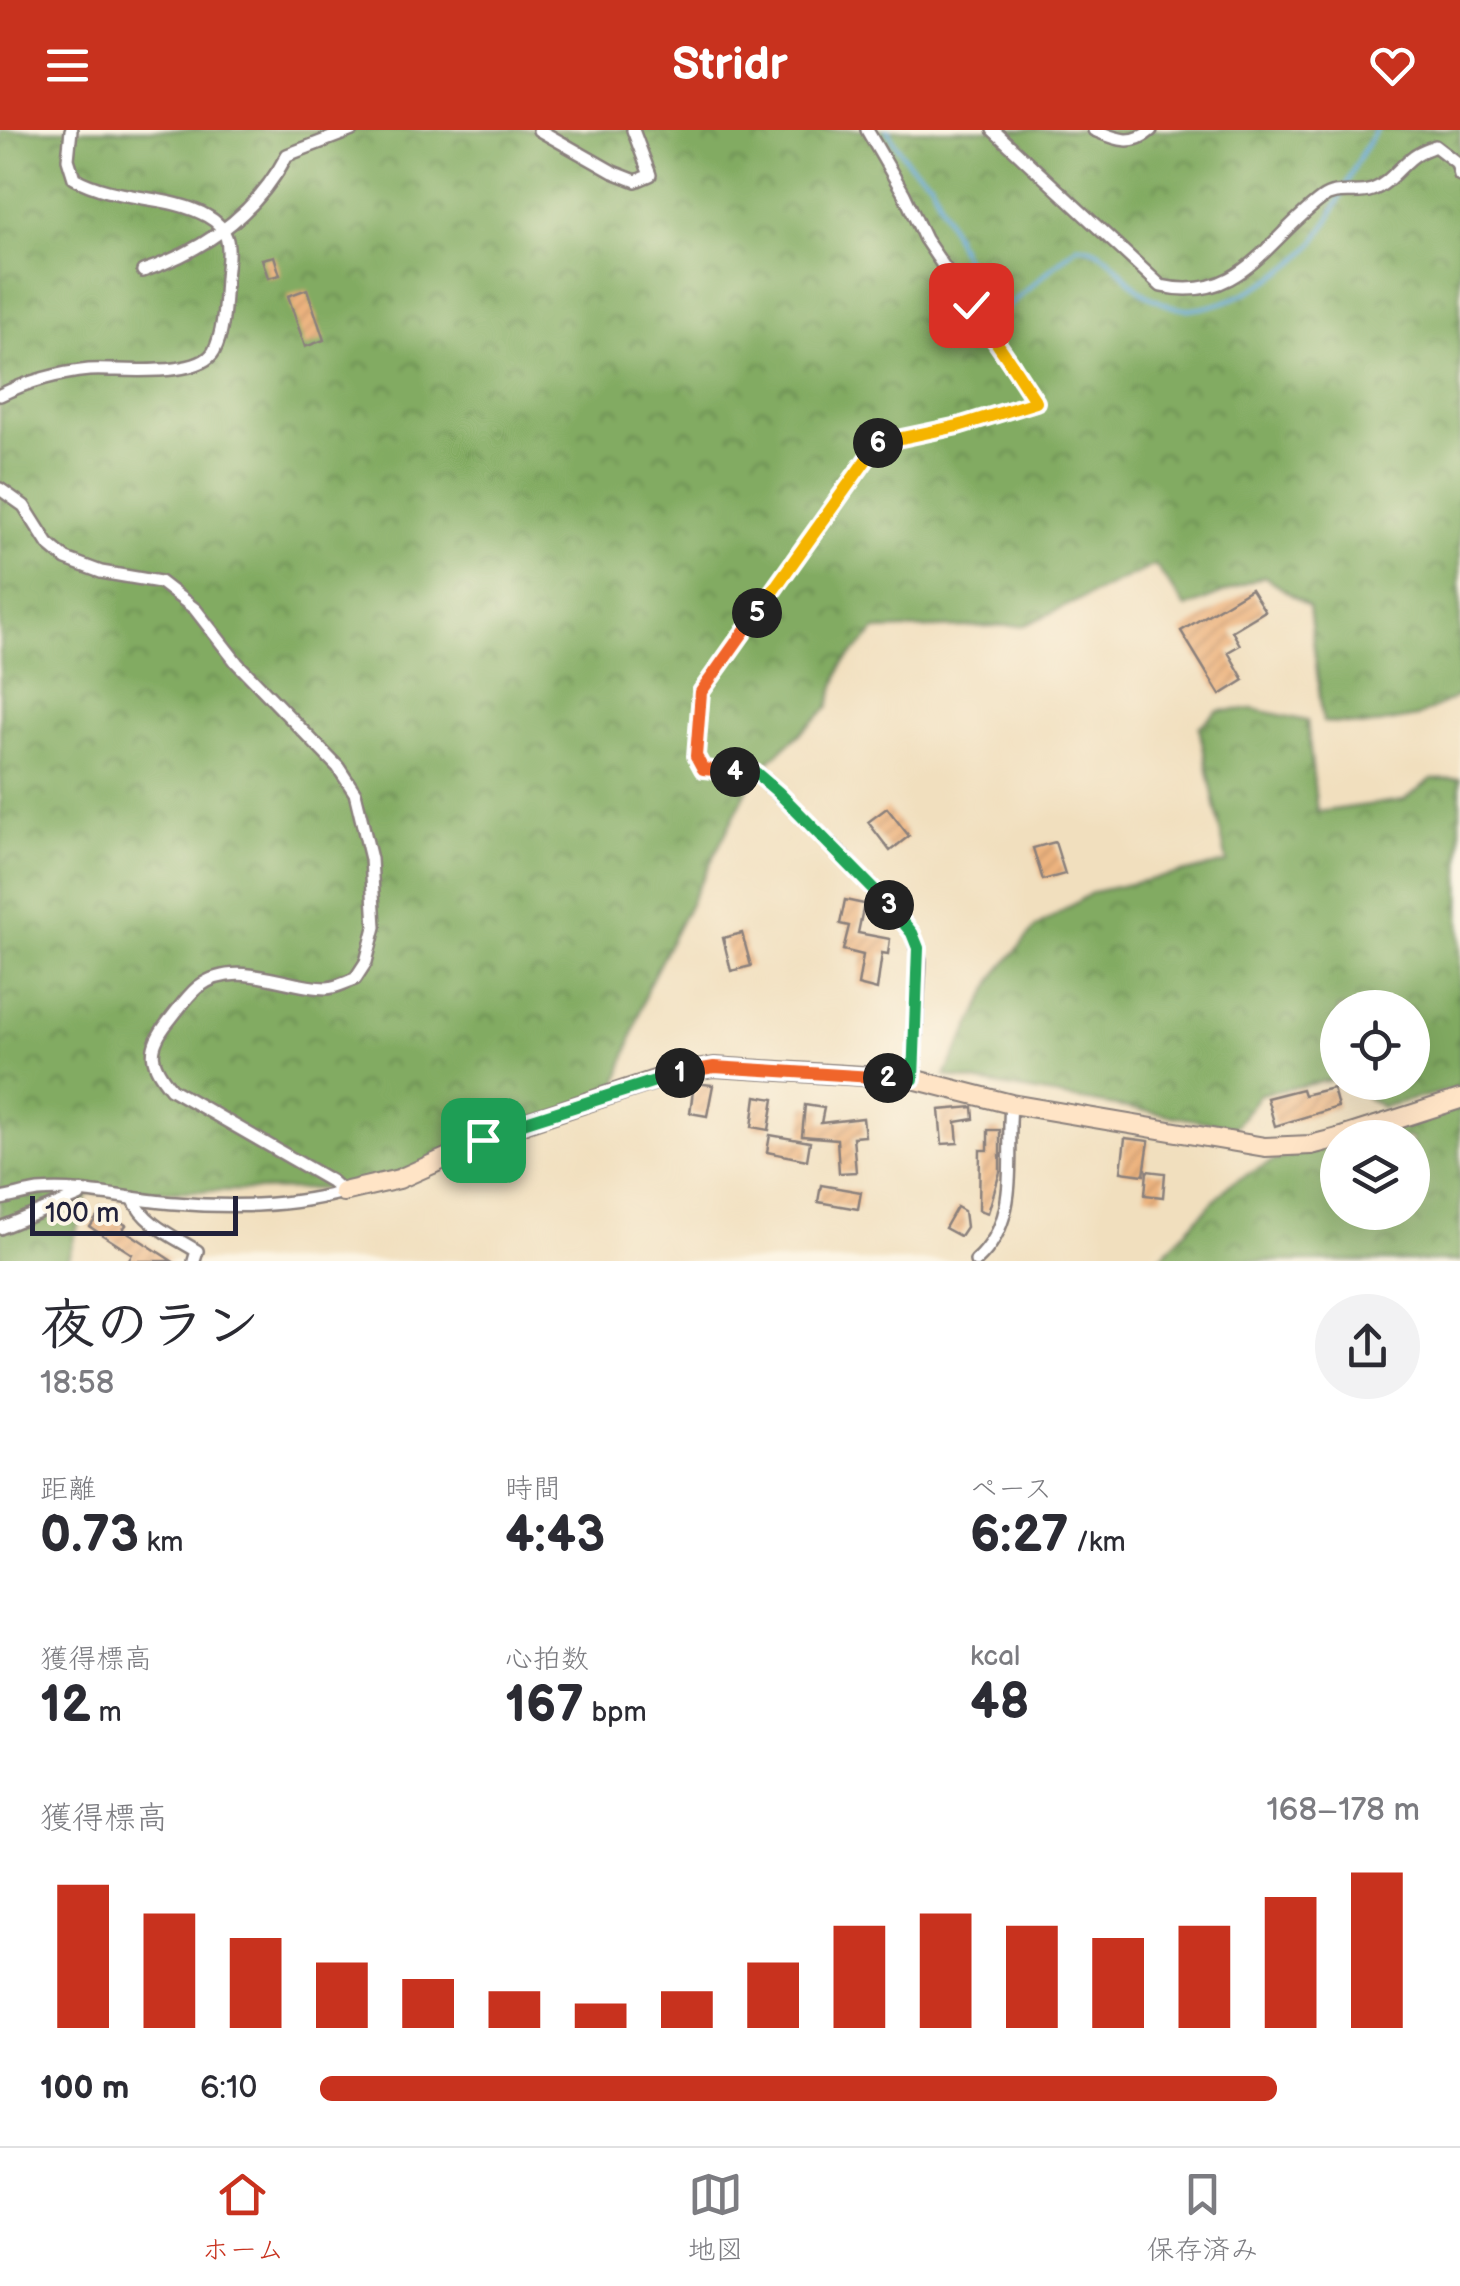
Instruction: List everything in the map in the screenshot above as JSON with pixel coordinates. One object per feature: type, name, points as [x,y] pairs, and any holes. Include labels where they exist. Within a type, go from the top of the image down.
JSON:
[{"type":"street","points":[[0,395],[42,379],[88,370],[199,364],[213,354],[219,336],[230,246],[224,230],[197,212],[96,190],[74,178],[68,159],[71,130]]},
{"type":"street","points":[[143,271],[193,252],[245,214],[272,183],[287,155],[352,130]]},
{"type":"street","points":[[539,130],[612,172],[636,181],[650,175],[634,130]]},
{"type":"street","points":[[867,130],[926,239],[1036,402],[958,426],[879,442],[701,692],[696,756],[703,769],[756,773],[892,908],[912,933],[920,960],[913,1079]]},
{"type":"street","points":[[993,130],[1160,286],[1188,292],[1226,282],[1282,237],[1322,198],[1374,190],[1416,154],[1435,146],[1457,163],[1460,175]]},
{"type":"street","points":[[1094,130],[1124,142],[1144,137],[1152,130]]},
{"type":"street","points":[[0,489],[24,506],[48,544],[66,558],[101,572],[160,582],[196,609],[238,663],[338,766],[355,793],[371,859],[375,927],[366,962],[356,979],[328,989],[242,974],[216,977],[196,989],[155,1038],[152,1057],[156,1071],[171,1090],[331,1181],[343,1192]]},
{"type":"street","points":[[0,1199],[39,1191],[245,1206],[308,1202],[399,1179],[526,1122],[676,1074],[714,1067],[913,1079],[1011,1104],[1265,1146],[1320,1143]]},
{"type":"street","points":[[1394,1120],[1460,1099]]},
{"type":"street","points":[[976,1261],[1001,1230],[1006,1208],[1011,1104]]},
{"type":"street","points":[[0,1228],[88,1193]]},
{"type":"street","points":[[134,1198],[137,1209],[155,1226],[197,1251],[194,1261]]},
{"type":"green space","points":[[0,130],[1460,130],[1460,695],[1417,717],[1366,726],[1323,722],[1309,607],[1264,576],[1186,608],[1155,565],[1025,625],[876,630],[842,665],[828,708],[756,773],[648,986],[614,1094],[360,1188],[88,1193],[67,1261],[0,1261]]},
{"type":"green space","points":[[1253,709],[1307,721],[1317,812],[1404,800],[1432,779],[1460,778],[1460,1088],[1430,1095],[1430,990],[1320,990],[1320,1082],[1260,1094],[1235,1127],[945,1076],[996,975],[1035,928],[1093,892],[1227,863],[1199,727],[1218,711]]},
{"type":"green space","points":[[1371,1100],[1411,1100],[1382,1107]]},
{"type":"green space","points":[[1460,1108],[1460,1261],[1157,1261],[1230,1184],[1273,1161],[1320,1147],[1320,1230],[1430,1230],[1430,1120],[1417,1120]]},
{"type":"building","points":[[274,256],[280,275],[268,278],[262,259]]},
{"type":"building","points":[[307,289],[324,340],[305,347],[288,296]]},
{"type":"building","points":[[1251,589],[1265,611],[1232,631],[1240,645],[1228,652],[1244,680],[1220,695],[1181,631]]},
{"type":"building","points":[[887,808],[909,836],[890,851],[868,822]]},
{"type":"building","points":[[1055,842],[1065,874],[1043,880],[1033,848]]},
{"type":"building","points":[[845,900],[864,904],[858,933],[890,939],[888,954],[882,953],[877,990],[858,985],[863,955],[843,950],[849,926],[840,924]]},
{"type":"building","points":[[742,933],[751,966],[731,971],[723,938]]},
{"type":"building","points":[[694,1083],[713,1085],[707,1116],[690,1113]]},
{"type":"building","points":[[1302,1089],[1304,1095],[1320,1091],[1320,1100],[1336,1100],[1338,1107],[1275,1126],[1267,1098]]},
{"type":"building","points":[[756,1096],[774,1099],[769,1130],[752,1127]]},
{"type":"building","points":[[805,1105],[824,1108],[821,1123],[863,1118],[865,1136],[853,1137],[856,1172],[839,1173],[837,1139],[802,1136]]},
{"type":"building","points":[[973,1107],[974,1119],[956,1122],[958,1143],[942,1144],[939,1110]]},
{"type":"building","points":[[988,1130],[1000,1130],[1000,1172],[988,1213],[979,1210],[980,1150],[988,1150]]},
{"type":"building","points":[[770,1135],[810,1142],[807,1160],[767,1152]]},
{"type":"building","points":[[1125,1138],[1149,1141],[1144,1175],[1121,1172]]},
{"type":"building","points":[[1147,1171],[1165,1173],[1163,1197],[1145,1195]]},
{"type":"building","points":[[821,1185],[861,1192],[858,1209],[818,1202]]},
{"type":"building","points":[[957,1207],[964,1211],[966,1227],[960,1236],[945,1228]]},
{"type":"building","points":[[102,1210],[172,1261],[128,1261],[132,1254],[90,1227]]},
{"type":"waterway","points":[[887,130],[909,164],[931,182],[972,276],[994,305],[1006,308],[1077,246],[1099,252],[1150,297],[1189,309],[1245,293],[1308,250],[1377,130]]},
{"type":"route","points":[[483,1140],[526,1122],[676,1074],[714,1067],[913,1079],[920,960],[912,933],[840,853],[756,773],[703,769],[696,756],[698,709],[701,692],[879,442],[958,426],[1036,402],[971,305]]}]
